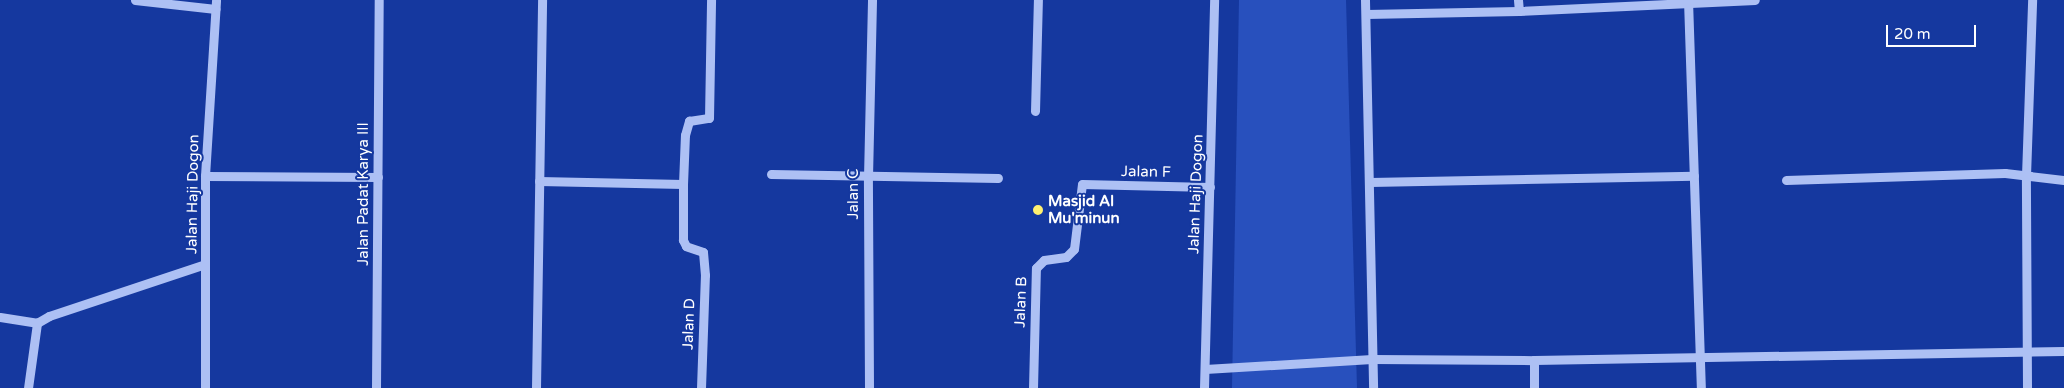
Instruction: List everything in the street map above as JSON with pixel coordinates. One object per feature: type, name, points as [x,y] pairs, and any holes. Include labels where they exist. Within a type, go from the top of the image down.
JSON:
[{"type":"street","points":[[135,0],[216,5]]},
{"type":"street","name":"Jalan Padat Karya III","points":[[376,388],[379,0]]},
{"type":"street","points":[[536,388],[542,0]]},
{"type":"street","points":[[539,181],[683,184],[685,135],[689,121],[709,118],[711,0]]},
{"type":"street","name":"Jalan C","points":[[869,388],[868,177],[872,0]]},
{"type":"street","points":[[1035,112],[1038,0]]},
{"type":"street","name":"Jalan Haji Dogon","points":[[1204,388],[1214,0]]},
{"type":"street","points":[[1365,0],[1373,388]]},
{"type":"street","points":[[1518,0],[1519,11]]},
{"type":"street","points":[[1366,14],[1519,11],[1755,0]]},
{"type":"street","points":[[2027,388],[2026,176],[2032,0]]},
{"type":"street","points":[[1688,2],[1701,388]]},
{"type":"street","name":"Jalan Haji Dogon","points":[[205,388],[205,176],[216,5]]},
{"type":"street","points":[[1786,180],[2005,173],[2064,180]]},
{"type":"street","points":[[771,174],[998,178]]},
{"type":"street","points":[[205,176],[378,177]]},
{"type":"street","points":[[1370,182],[1694,176]]},
{"type":"street","name":"Jalan D","points":[[683,184],[684,240],[686,246],[703,252],[701,388]]},
{"type":"street","name":"Jalan F","points":[[1082,184],[1210,187]]},
{"type":"street","name":"Jalan B","points":[[1033,388],[1036,268],[1044,260],[1066,257],[1074,249],[1082,184]]},
{"type":"street","points":[[0,317],[37,323],[50,316],[205,264]]},
{"type":"street","points":[[28,388],[37,323]]},
{"type":"street","points":[[1205,369],[1372,359],[1534,360],[2064,351]]},
{"type":"street","points":[[1534,360],[1534,388]]},
{"type":"shaded area","points":[[1239,0],[1346,0],[1357,388],[1232,388]]},
{"type":"place","name":"Masjid Al Mu'minun","points":[[1038,210]]}]
